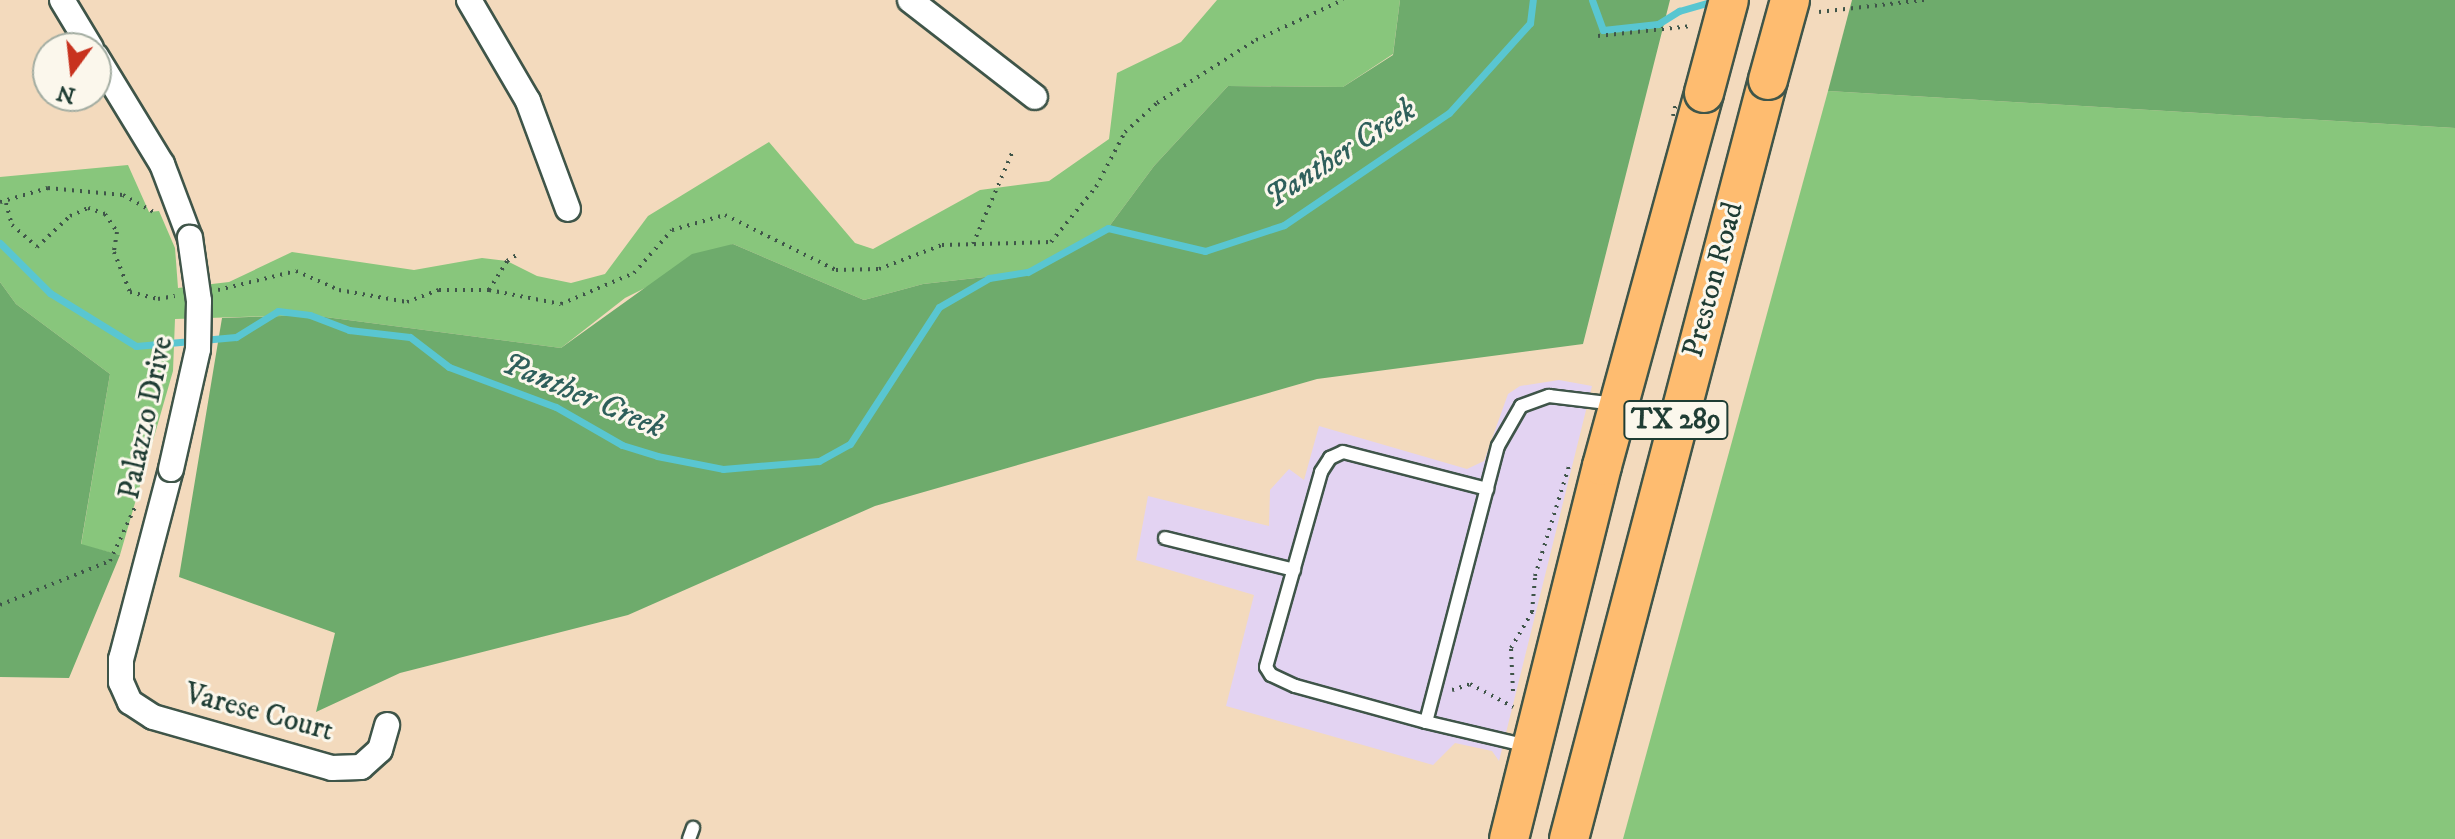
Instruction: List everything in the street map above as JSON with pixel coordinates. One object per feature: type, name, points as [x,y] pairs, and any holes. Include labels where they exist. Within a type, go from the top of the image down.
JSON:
[{"type":"main road","name":"Preston Road","points":[[1509,839],[1619,405],[1729,0]]},
{"type":"main road","name":"Preston Road","points":[[1569,839],[1790,0]]},
{"type":"main road","points":[[1532,747],[1589,761]]},
{"type":"street","points":[[62,0],[81,32]]},
{"type":"street","points":[[469,0],[528,101],[568,209]]},
{"type":"street","points":[[910,0],[1035,97]]},
{"type":"street","name":"Palazzo Drive","points":[[112,82],[162,164],[190,238],[199,333],[171,469],[120,670]]},
{"type":"street","name":"Varese Court","points":[[120,670],[128,699],[147,715],[332,768],[361,767],[380,750],[387,725]]},
{"type":"lane","points":[[1426,722],[1498,446],[1521,406],[1549,396],[1619,405]]},
{"type":"lane","points":[[1487,489],[1343,452],[1330,458],[1321,472],[1266,667],[1271,675],[1426,722],[1532,747]]},
{"type":"lane","points":[[1165,538],[1294,570]]},
{"type":"path","points":[[203,293],[296,271],[339,290],[407,302],[439,290],[489,290],[561,304],[634,273],[672,230],[725,215],[836,270],[879,269],[942,245],[1051,242],[1096,187],[1125,132],[1157,103],[1256,40],[1330,2],[1343,0]]},
{"type":"path","points":[[973,244],[1012,153]]},
{"type":"path","points":[[157,217],[123,195],[48,188],[3,202],[12,225],[37,247],[70,216],[88,208],[105,214],[117,232],[114,252],[130,292],[158,299],[187,297]]},
{"type":"path","points":[[489,290],[507,261],[520,253]]},
{"type":"path","points":[[1452,690],[1470,684],[1513,707],[1511,648],[1532,612],[1535,576],[1558,490],[1571,460]]},
{"type":"path","points":[[0,605],[110,561],[142,491]]},
{"type":"shaded area","points":[[1559,380],[1592,386],[1499,761],[1492,751],[1455,743],[1433,765],[1226,706],[1254,595],[1136,560],[1148,496],[1269,526],[1270,490],[1289,469],[1304,480],[1319,426],[1467,469],[1484,461],[1508,394],[1520,386]]},
{"type":"green space","points":[[1217,0],[1400,0],[1393,54],[1343,87],[1228,86],[1154,166],[1108,228],[1028,272],[923,284],[864,300],[733,244],[625,298],[561,348],[310,315],[175,319],[173,371],[120,555],[81,545],[110,374],[16,304],[0,282],[0,177],[128,165],[149,212],[159,211],[175,248],[178,288],[229,282],[292,252],[414,270],[482,258],[507,261],[537,276],[571,283],[605,274],[648,216],[769,142],[855,243],[873,249],[980,190],[1049,181],[1109,139],[1117,73],[1181,42]]},
{"type":"green space","points":[[1400,0],[1670,0],[1583,344],[1317,379],[875,506],[628,615],[400,673],[316,712],[335,633],[179,577],[222,318],[310,315],[561,348],[692,254],[733,244],[864,300],[923,284],[1028,272],[1108,228],[1154,166],[1228,86],[1343,87],[1393,55]]},
{"type":"green space","points":[[1852,0],[2455,0],[2455,128],[1828,91]]},
{"type":"green space","points":[[1828,91],[2455,128],[2455,839],[1623,839]]},
{"type":"green space","points":[[0,282],[16,304],[110,374],[81,544],[120,555],[69,678],[0,677]]},
{"type":"waterway","name":"Panther Creek","points":[[0,243],[50,293],[136,346],[236,337],[278,311],[310,315],[349,330],[410,337],[449,367],[556,407],[622,445],[657,456],[723,469],[819,461],[850,444],[939,307],[989,278],[1028,272],[1108,228],[1205,251],[1284,225],[1449,113],[1530,23],[1533,0]]},
{"type":"waterway","name":"Panther Creek","points":[[1592,0],[1603,30],[1658,24],[1679,11],[1717,0]]}]
